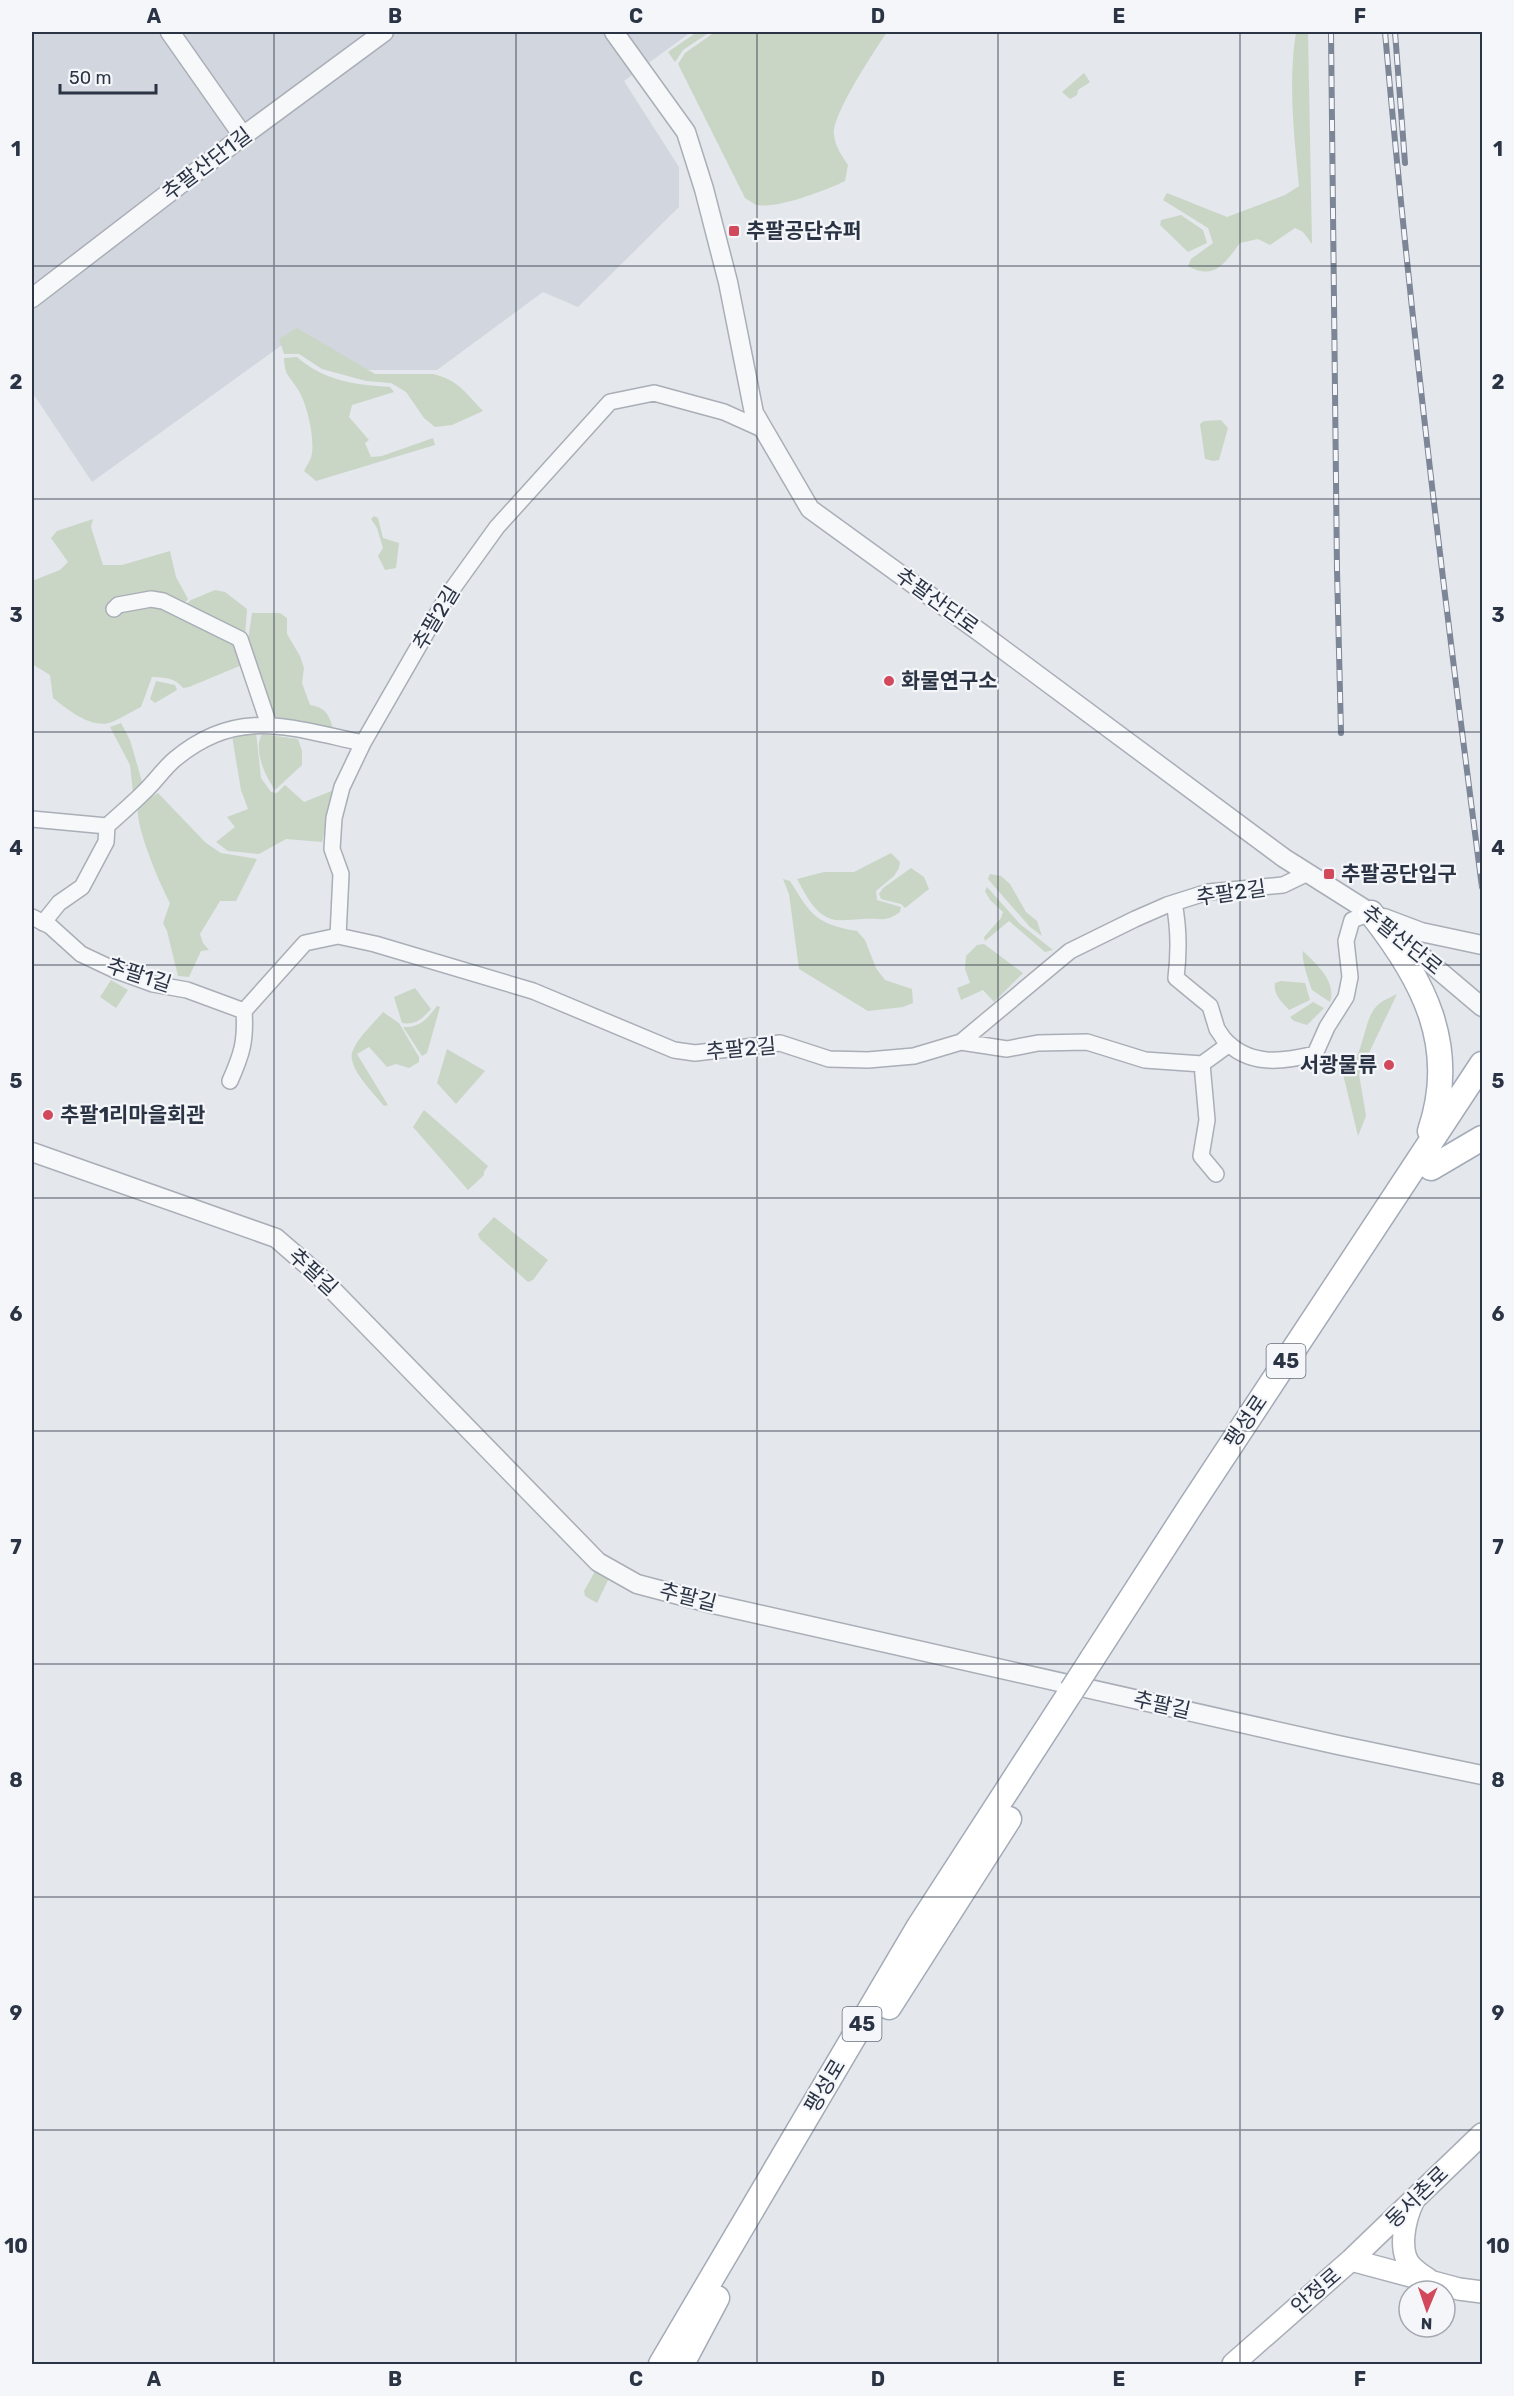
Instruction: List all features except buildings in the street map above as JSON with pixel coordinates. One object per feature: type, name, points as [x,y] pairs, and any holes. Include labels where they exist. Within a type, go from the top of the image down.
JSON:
[{"type":"main road","points":[[1371,913],[1415,976],[1431,1011],[1436,1030],[1441,1084],[1427,1160]]},
{"type":"main road","name":"팽성로","points":[[662,2364],[918,1928],[1099,1662],[1190,1507],[1427,1160],[1482,1064]]},
{"type":"main road","name":"팽성로","points":[[1427,1160],[1482,1092]]},
{"type":"main road","points":[[1427,1160],[1482,1138]]},
{"type":"main road","name":"팽성로","points":[[681,2364],[722,2288],[815,2129],[1079,1692]]},
{"type":"main road","name":"동서촌로","points":[[1351,2260],[1482,2134]]},
{"type":"main road","points":[[1413,2200],[1408,2212],[1404,2248],[1410,2266],[1427,2279]]},
{"type":"main road","name":"안정로","points":[[1233,2364],[1351,2260],[1420,2279]]},
{"type":"main road","name":"안정로","points":[[1457,2288],[1482,2292]]},
{"type":"street","points":[[170,32],[243,136]]},
{"type":"street","name":"추팔산단1길","points":[[32,298],[243,136],[384,32]]},
{"type":"street","name":"추팔산단로","points":[[614,32],[686,132],[704,189],[728,282],[754,413],[810,509],[1284,858],[1371,913],[1482,1007]]},
{"type":"street","name":"추팔2길","points":[[338,936],[341,874],[332,849],[334,818],[342,787],[363,743],[448,595],[497,527],[609,402],[654,393],[724,412],[764,430]]},
{"type":"street","points":[[114,609],[118,605],[151,599],[163,601],[240,639],[269,725]]},
{"type":"street","points":[[32,819],[107,826],[144,792],[174,759],[208,735],[239,725],[269,725],[363,743]]},
{"type":"street","name":"추팔1길","points":[[107,826],[106,842],[82,887],[37,920],[50,926],[81,954],[117,971],[153,984],[187,990],[244,1011]]},
{"type":"street","name":"추팔2길","points":[[244,1011],[305,943],[338,936],[375,944],[533,991],[674,1050],[695,1053],[780,1043],[829,1059],[868,1060],[914,1056],[960,1042],[1070,951],[1174,903],[1208,892],[1283,885],[1308,873]]},
{"type":"street","points":[[960,1042],[1007,1049],[1038,1043],[1087,1042],[1145,1060],[1202,1064],[1228,1045],[1217,1029],[1210,1006],[1186,989],[1176,978],[1178,929],[1174,903]]},
{"type":"street","points":[[1223,1038],[1233,1049],[1249,1057],[1288,1061],[1316,1054],[1327,1028],[1346,998],[1350,977],[1346,941],[1352,920],[1371,913],[1421,932],[1482,945]]},
{"type":"street","points":[[230,1081],[243,1052],[246,1035],[244,1011]]},
{"type":"street","points":[[1202,1064],[1207,1120],[1201,1156],[1216,1174]]},
{"type":"street","name":"추팔길","points":[[32,1152],[276,1239],[313,1270],[598,1562],[637,1584],[887,1644],[1482,1775]]},
{"type":"shaded area","points":[[32,32],[691,32],[624,81],[679,167],[679,207],[578,307],[543,292],[437,370],[365,370],[296,335],[92,482],[32,392]]},
{"type":"green space","points":[[697,32],[710,32],[683,50],[675,62],[668,52]]},
{"type":"green space","points":[[715,32],[887,32],[846,99],[835,126],[836,143],[848,165],[845,181],[789,202],[756,205],[745,198],[678,64],[685,53]]},
{"type":"green space","points":[[1296,32],[1308,32],[1312,244],[1303,232],[1295,228],[1270,245],[1258,239],[1240,243],[1218,268],[1205,272],[1197,270],[1188,266],[1191,259],[1213,243],[1208,228],[1163,200],[1167,193],[1227,217],[1285,195],[1299,186],[1292,89]]},
{"type":"green space","points":[[1084,73],[1090,82],[1070,99],[1062,92]]},
{"type":"green space","points":[[1181,215],[1203,230],[1207,243],[1188,252],[1160,225],[1161,220]]},
{"type":"green space","points":[[297,328],[375,374],[433,374],[449,380],[461,388],[483,411],[452,425],[435,427],[424,418],[406,392],[391,383],[366,381],[322,369],[299,354],[284,354],[279,339]]},
{"type":"green space","points":[[297,357],[329,377],[365,385],[390,387],[394,392],[352,405],[349,417],[369,440],[365,443],[371,457],[382,456],[433,438],[435,445],[316,481],[304,471],[312,451],[307,412],[301,394],[286,372],[284,364],[284,358]]},
{"type":"green space","points":[[1221,420],[1228,428],[1219,460],[1205,459],[1200,424],[1204,421]]},
{"type":"green space","points":[[374,516],[378,518],[383,538],[399,543],[396,568],[385,570],[378,556],[383,548],[377,528],[371,519]]},
{"type":"green space","points":[[93,519],[91,527],[103,565],[122,565],[170,551],[176,577],[188,599],[182,606],[234,643],[242,665],[183,688],[173,680],[152,677],[141,707],[104,724],[80,717],[53,698],[50,675],[32,664],[32,581],[60,570],[68,562],[51,538],[57,531]]},
{"type":"green space","points":[[215,590],[225,592],[247,609],[245,636],[185,605]]},
{"type":"green space","points":[[252,613],[280,613],[287,618],[287,634],[304,668],[302,683],[310,705],[326,712],[333,728],[279,719],[270,711],[248,640]]},
{"type":"green space","points":[[156,681],[175,685],[177,690],[155,703],[150,699]]},
{"type":"green space","points":[[121,723],[130,740],[143,785],[133,792],[130,765],[110,727]]},
{"type":"green space","points":[[256,732],[261,778],[271,792],[277,793],[285,785],[304,802],[334,790],[322,842],[286,839],[259,854],[228,851],[216,842],[235,827],[227,817],[248,809],[241,790],[232,736]]},
{"type":"green space","points":[[262,734],[298,739],[302,751],[302,765],[275,790],[267,778],[260,755]]},
{"type":"green space","points":[[158,793],[206,843],[221,853],[257,859],[236,901],[220,901],[200,934],[209,950],[201,951],[189,977],[178,976],[163,923],[170,903],[160,883],[140,826],[138,805]]},
{"type":"green space","points":[[891,853],[900,862],[899,868],[894,876],[876,891],[877,900],[901,907],[900,912],[886,919],[835,920],[828,918],[812,904],[797,879],[824,872],[854,872]]},
{"type":"green space","points":[[911,868],[924,877],[929,889],[905,908],[901,904],[881,899],[879,894],[883,888]]},
{"type":"green space","points":[[990,874],[1001,876],[1010,884],[1026,912],[1037,921],[1042,936],[1030,927],[993,885],[988,879]]},
{"type":"green space","points":[[783,879],[790,881],[810,910],[823,921],[857,931],[865,940],[876,968],[885,980],[912,989],[913,1003],[903,1007],[868,1011],[799,969],[789,894]]},
{"type":"green space","points":[[987,887],[1020,924],[1053,950],[1045,952],[1009,921],[985,941],[984,937],[1001,918],[1003,912],[990,900],[985,891]]},
{"type":"green space","points":[[984,944],[1023,973],[994,1002],[983,990],[961,1000],[957,988],[970,983],[965,969],[966,956],[977,945]]},
{"type":"green space","points":[[1303,951],[1328,980],[1331,987],[1330,1002],[1312,990],[1304,965]]},
{"type":"green space","points":[[111,980],[128,990],[116,1008],[100,997]]},
{"type":"green space","points":[[1281,981],[1305,983],[1310,1000],[1289,1010],[1275,991],[1275,983]]},
{"type":"green space","points":[[415,988],[431,1009],[418,1020],[402,1023],[394,997]]},
{"type":"green space","points":[[1397,994],[1359,1074],[1366,1116],[1358,1136],[1343,1074],[1356,1058],[1374,1009]]},
{"type":"green space","points":[[1313,1002],[1324,1008],[1307,1025],[1294,1021],[1290,1017]]},
{"type":"green space","points":[[437,1006],[440,1007],[427,1053],[422,1056],[403,1027],[423,1022]]},
{"type":"green space","points":[[383,1012],[399,1023],[419,1057],[419,1062],[409,1068],[396,1064],[387,1067],[369,1047],[357,1054],[388,1105],[384,1106],[362,1079],[353,1064],[352,1056],[359,1040]]},
{"type":"green space","points":[[447,1049],[485,1071],[456,1104],[437,1083]]},
{"type":"green space","points":[[424,1110],[488,1166],[484,1175],[468,1190],[413,1127]]},
{"type":"green space","points":[[494,1217],[548,1260],[533,1280],[528,1282],[480,1239],[478,1234]]},
{"type":"green space","points":[[599,1564],[612,1572],[597,1603],[585,1596],[584,1591]]},
{"type":"railway","points":[[1331,32],[1341,733]]},
{"type":"railway","points":[[1385,32],[1429,460],[1482,887]]},
{"type":"railway","points":[[1395,32],[1405,163]]},
{"type":"place","name":"추팔공단슈퍼","points":[[734,231]]},
{"type":"place","name":"화물연구소","points":[[889,681]]},
{"type":"place","name":"추팔공단입구","points":[[1329,874]]},
{"type":"place","name":"서광물류","points":[[1389,1065]]},
{"type":"place","name":"추팔1리마을회관","points":[[48,1115]]}]
